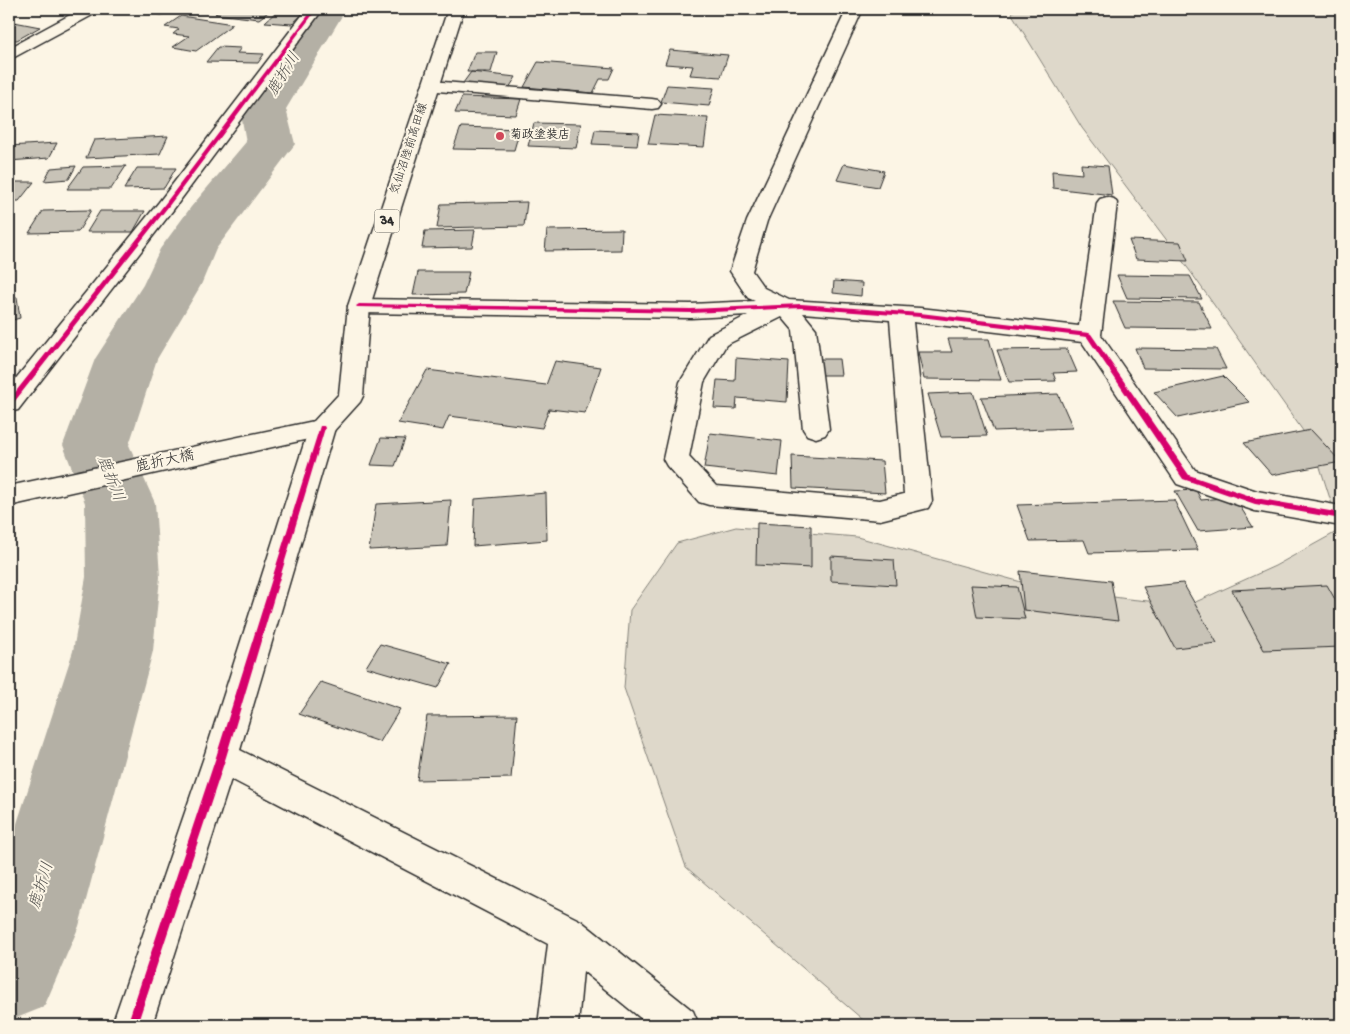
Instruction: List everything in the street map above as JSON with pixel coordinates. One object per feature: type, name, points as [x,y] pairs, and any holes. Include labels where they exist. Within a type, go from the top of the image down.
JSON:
[{"type":"street","points":[[9,55],[92,9]]},
{"type":"street","points":[[9,404],[166,206],[315,9]]},
{"type":"street","name":"気仙沼陸前高田線","points":[[322,428],[351,396],[358,306],[456,9]]},
{"type":"street","points":[[816,430],[804,329],[785,306],[756,293],[741,271],[756,221],[855,9]]},
{"type":"street","points":[[431,86],[652,104]]},
{"type":"street","points":[[1107,203],[1089,335],[1186,477],[1256,501],[1341,516]]},
{"type":"street","points":[[358,306],[691,311],[785,306],[901,314],[1089,335]]},
{"type":"street","points":[[785,306],[717,340],[692,382],[676,459],[709,495],[880,510],[918,501],[901,314]]},
{"type":"street","points":[[132,1025],[221,757],[322,428]]},
{"type":"street","name":"鹿折大橋","points":[[9,496],[322,428]]},
{"type":"street","points":[[221,757],[568,934],[679,1025]]},
{"type":"street","points":[[558,1025],[568,934]]},
{"type":"shaded area","points":[[1014,9],[1341,9],[1341,1025],[869,1025],[686,867],[624,688],[630,610],[677,543],[736,527],[857,537],[1036,586],[1128,599],[1189,605],[1275,566],[1340,530],[1313,445],[1190,271],[1082,128],[1012,14]]},
{"type":"building","points":[[170,9],[162,15],[124,10]]},
{"type":"building","points":[[184,9],[214,9],[209,12]]},
{"type":"building","points":[[222,9],[272,9],[259,19],[215,14]]},
{"type":"building","points":[[493,9],[545,9],[544,11]]},
{"type":"building","points":[[278,10],[305,12],[292,24],[265,22]]},
{"type":"building","points":[[181,16],[233,24],[196,51],[173,47],[189,36],[173,34],[179,29],[165,27]]},
{"type":"building","points":[[9,21],[40,27],[17,40],[9,39]]},
{"type":"building","points":[[218,47],[241,48],[237,53],[264,54],[258,63],[206,62]]},
{"type":"building","points":[[670,50],[728,55],[721,77],[690,75],[693,66],[665,64]]},
{"type":"building","points":[[475,52],[497,52],[491,72],[467,72]]},
{"type":"building","points":[[538,62],[614,68],[609,79],[600,79],[593,93],[524,87]]},
{"type":"building","points":[[471,72],[516,77],[509,88],[463,83]]},
{"type":"building","points":[[667,85],[714,88],[709,106],[661,102]]},
{"type":"building","points":[[462,97],[521,99],[516,115],[455,113]]},
{"type":"building","points":[[655,115],[708,118],[704,147],[648,144]]},
{"type":"building","points":[[534,123],[581,124],[576,148],[528,146]]},
{"type":"building","points":[[461,127],[520,129],[514,150],[453,149]]},
{"type":"building","points":[[595,130],[639,132],[637,146],[592,144]]},
{"type":"building","points":[[168,136],[160,154],[86,158],[94,140]]},
{"type":"building","points":[[57,143],[49,158],[9,161],[9,146]]},
{"type":"building","points":[[844,164],[884,171],[878,187],[837,180]]},
{"type":"building","points":[[1081,164],[1108,166],[1112,195],[1053,188],[1052,171],[1082,174]]},
{"type":"building","points":[[76,166],[69,179],[44,181],[51,168]]},
{"type":"building","points":[[126,166],[111,189],[67,189],[83,167]]},
{"type":"building","points":[[137,168],[176,168],[164,188],[124,189]]},
{"type":"building","points":[[9,182],[34,182],[19,201],[9,201]]},
{"type":"building","points":[[527,202],[524,226],[437,228],[441,204]]},
{"type":"building","points":[[91,210],[78,232],[29,233],[43,211]]},
{"type":"building","points":[[100,211],[145,211],[133,232],[87,232]]},
{"type":"building","points":[[622,229],[621,250],[545,251],[547,230]]},
{"type":"building","points":[[475,230],[472,247],[422,248],[425,231]]},
{"type":"building","points":[[1129,240],[1180,242],[1188,261],[1136,259]]},
{"type":"building","points":[[418,272],[469,272],[464,294],[413,295]]},
{"type":"building","points":[[1117,275],[1190,276],[1202,299],[1127,298]]},
{"type":"building","points":[[834,281],[862,283],[861,296],[833,293]]},
{"type":"building","points":[[17,297],[20,318],[9,321],[9,299]]},
{"type":"building","points":[[1113,301],[1199,302],[1212,329],[1125,328]]},
{"type":"building","points":[[948,339],[989,339],[1001,380],[924,379],[918,352],[952,352]]},
{"type":"building","points":[[1135,348],[1216,349],[1226,369],[1143,368]]},
{"type":"building","points":[[1067,349],[1077,372],[1053,373],[1056,381],[1009,382],[997,350]]},
{"type":"building","points":[[736,358],[789,362],[787,402],[737,398],[736,409],[714,408],[717,380],[735,381]]},
{"type":"building","points":[[815,359],[839,359],[841,375],[817,375]]},
{"type":"building","points":[[555,361],[601,367],[585,413],[549,409],[542,428],[449,416],[443,430],[398,423],[427,370],[546,385]]},
{"type":"building","points":[[1223,376],[1249,402],[1178,418],[1154,392]]},
{"type":"building","points":[[973,392],[987,436],[941,437],[928,394]]},
{"type":"building","points":[[1058,394],[1073,428],[994,431],[981,397]]},
{"type":"building","points":[[1311,430],[1341,462],[1272,475],[1244,443]]},
{"type":"building","points":[[710,433],[782,441],[778,476],[704,468]]},
{"type":"building","points":[[381,438],[405,439],[395,466],[371,465]]},
{"type":"building","points":[[792,456],[882,461],[885,493],[793,488]]},
{"type":"building","points":[[1196,490],[1201,500],[1234,497],[1253,527],[1198,531],[1175,491]]},
{"type":"building","points":[[546,493],[547,540],[473,546],[475,499]]},
{"type":"building","points":[[451,500],[447,546],[369,550],[376,504]]},
{"type":"building","points":[[1174,500],[1198,550],[1089,553],[1084,540],[1030,541],[1017,505]]},
{"type":"building","points":[[757,523],[811,526],[811,568],[756,565]]},
{"type":"building","points":[[831,556],[894,560],[896,585],[831,581]]},
{"type":"building","points":[[1020,571],[1111,581],[1118,621],[1024,610]]},
{"type":"building","points":[[1183,583],[1217,643],[1175,648],[1143,587]]},
{"type":"building","points":[[971,585],[1017,587],[1025,619],[977,617]]},
{"type":"building","points":[[1327,585],[1341,610],[1341,647],[1264,650],[1232,590]]},
{"type":"building","points":[[380,644],[451,664],[438,688],[366,667]]},
{"type":"building","points":[[321,682],[400,709],[380,742],[299,714]]},
{"type":"building","points":[[517,715],[511,778],[417,780],[427,716]]},
{"type":"waterway","name":"鹿折川","points":[[9,972],[31,926],[113,651],[123,577],[120,503],[96,445],[126,359],[172,285],[188,249],[210,218],[271,144],[263,109],[326,9]]},
{"type":"cycle path","points":[[9,404],[166,206],[315,9]]},
{"type":"cycle path","points":[[359,306],[691,311],[801,306],[920,315],[1089,335],[1186,477],[1255,501],[1341,516]]},
{"type":"cycle path","points":[[132,1025],[221,757],[322,428]]},
{"type":"place","name":"菊政塗装店","points":[[500,136]]}]
